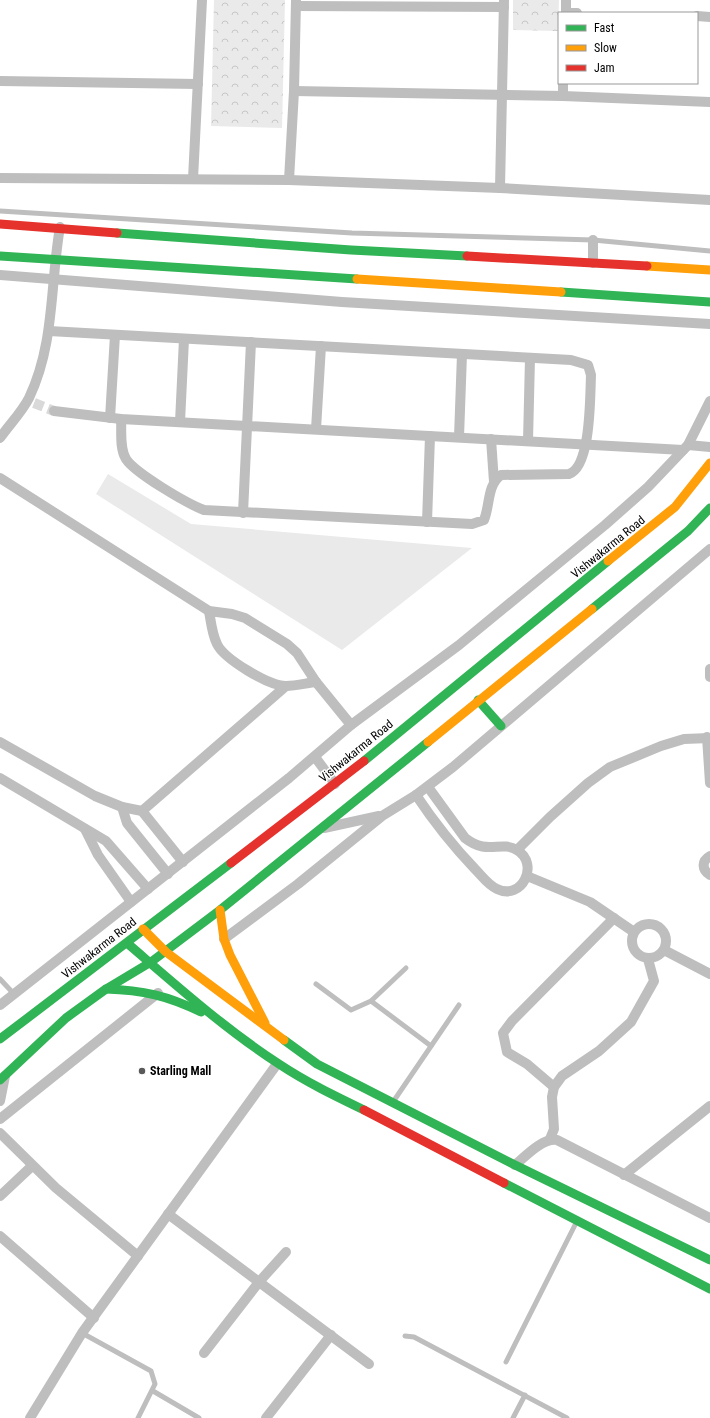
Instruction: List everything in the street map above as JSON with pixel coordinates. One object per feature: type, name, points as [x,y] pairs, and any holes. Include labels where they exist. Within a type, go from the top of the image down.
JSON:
[{"type":"street","points":[[193,178],[202,0]]},
{"type":"street","points":[[566,0],[566,12]]},
{"type":"street","points":[[289,180],[294,91],[296,3],[504,4],[500,188]]},
{"type":"street","points":[[698,16],[710,17]]},
{"type":"street","points":[[0,81],[198,84]]},
{"type":"street","points":[[563,96],[564,84]]},
{"type":"street","points":[[294,91],[563,96],[710,102]]},
{"type":"street","points":[[0,178],[193,178],[289,180],[500,188],[710,200]]},
{"type":"street","points":[[0,224],[60,227],[351,250],[710,270]]},
{"type":"street","points":[[0,438],[31,401],[41,369],[49,331],[54,280],[54,260],[60,227]]},
{"type":"street","points":[[593,240],[593,263]]},
{"type":"street","points":[[0,256],[710,302]]},
{"type":"street","points":[[0,275],[335,301],[710,324]]},
{"type":"street","points":[[49,331],[571,360],[588,365],[591,375],[586,444],[579,466],[575,472],[569,474],[508,474],[501,475],[494,482]]},
{"type":"street","points":[[110,418],[115,335]]},
{"type":"street","points":[[180,422],[184,339]]},
{"type":"street","points":[[243,513],[249,426],[252,342]]},
{"type":"street","points":[[316,429],[321,346]]},
{"type":"street","points":[[459,437],[462,354]]},
{"type":"street","points":[[528,441],[530,358]]},
{"type":"street","points":[[0,1005],[315,757],[351,725],[459,645],[605,525],[648,486],[686,447],[710,401]]},
{"type":"street","points":[[54,411],[121,419],[430,436],[586,444],[710,447]]},
{"type":"street","points":[[121,419],[123,450],[125,458],[133,467],[190,504],[204,510],[243,513],[427,522],[480,523],[487,515],[494,482],[491,439]]},
{"type":"street","points":[[427,522],[430,436]]},
{"type":"street","name":"Vishwakarma Road","points":[[0,1039],[335,784],[675,507],[710,463]]},
{"type":"street","points":[[0,478],[209,611],[232,614],[244,618],[287,644],[297,653],[316,682],[351,725]]},
{"type":"street","points":[[0,1101],[3,1078],[66,1018],[106,989],[166,952],[220,910],[322,829],[478,700],[688,531],[710,508]]},
{"type":"street","points":[[224,939],[298,884],[382,816],[428,787],[574,666],[710,549]]},
{"type":"street","points":[[209,611],[213,635],[217,645],[225,654],[256,674],[275,684],[286,686],[316,682]]},
{"type":"street","points":[[710,668],[710,677]]},
{"type":"street","points":[[142,811],[286,686]]},
{"type":"street","points":[[478,700],[500,726]]},
{"type":"street","points":[[517,850],[550,817],[588,783],[610,767],[660,746],[684,739],[708,738],[710,783]]},
{"type":"street","points":[[0,742],[95,796],[122,808],[142,811],[183,862]]},
{"type":"street","points":[[315,757],[335,784]]},
{"type":"street","points":[[0,778],[106,841],[113,847],[148,889]]},
{"type":"street","points":[[416,795],[455,849],[489,884],[498,890],[507,892],[516,889],[524,883],[527,876],[528,866],[517,850],[506,847],[485,848],[471,843],[465,838],[428,787]]},
{"type":"street","points":[[122,808],[127,823],[168,874]]},
{"type":"street","points":[[322,829],[382,816]]},
{"type":"street","points":[[86,829],[98,855],[131,902]]},
{"type":"street","points":[[710,856],[706,858],[703,864],[704,870],[710,874]]},
{"type":"street","points":[[527,876],[590,902],[634,932]]},
{"type":"street","points":[[220,910],[224,939],[236,969],[267,1026]]},
{"type":"street","points":[[554,1087],[527,1064],[506,1052],[503,1033],[512,1021],[614,918]]},
{"type":"street","points":[[647,924],[658,926],[665,935],[666,941],[664,950],[659,956],[648,959],[642,957],[633,950],[631,944],[634,932],[642,925],[647,924]]},
{"type":"street","points":[[143,929],[166,952],[317,1064],[515,1165],[710,1260]]},
{"type":"street","points":[[127,943],[224,1023],[277,1064],[301,1078],[710,1289]]},
{"type":"street","points":[[664,950],[710,974]]},
{"type":"street","points":[[550,1139],[554,1129],[552,1097],[554,1087],[562,1076],[599,1051],[631,1022],[654,981],[648,959]]},
{"type":"street","points":[[106,989],[132,989],[158,993],[173,998],[224,1023]]},
{"type":"street","points":[[0,1119],[158,993]]},
{"type":"street","points":[[30,1418],[82,1333],[277,1064]]},
{"type":"street","points":[[624,1175],[710,1106]]},
{"type":"street","points":[[2,1136],[32,1166],[138,1256]]},
{"type":"street","points":[[515,1165],[544,1142],[550,1139],[557,1140],[710,1218]]},
{"type":"street","points":[[0,1196],[32,1166]]},
{"type":"street","points":[[168,1214],[369,1364]]},
{"type":"street","points":[[0,1236],[94,1318]]},
{"type":"street","points":[[204,1353],[259,1282],[286,1252]]},
{"type":"street","points":[[266,1418],[331,1335]]},
{"type":"lane","points":[[0,211],[352,234],[593,240],[710,251]]},
{"type":"lane","points":[[316,984],[351,1010],[371,1001],[406,968]]},
{"type":"lane","points":[[0,979],[14,994]]},
{"type":"lane","points":[[371,1001],[431,1046]]},
{"type":"lane","points":[[393,1103],[459,1005]]},
{"type":"lane","points":[[506,1362],[578,1220]]},
{"type":"lane","points":[[82,1333],[151,1371],[155,1384],[153,1391],[138,1418]]},
{"type":"lane","points":[[405,1336],[414,1337],[567,1418]]},
{"type":"lane","points":[[153,1391],[199,1418]]},
{"type":"lane","points":[[513,1418],[525,1395]]},
{"type":"green space","points":[[214,0],[285,0],[282,128],[211,126]]},
{"type":"green space","points":[[513,0],[559,0],[558,31],[513,30]]},
{"type":"green space","points":[[108,474],[191,524],[472,548],[342,650],[96,494]]},
{"type":"tunnel","points":[[34,403],[54,411]]},
{"type":"traffic: fast","points":[[117,233],[351,250],[467,256]]},
{"type":"traffic: fast","points":[[0,256],[357,279]]},
{"type":"traffic: fast","points":[[561,292],[710,302]]},
{"type":"traffic: fast","points":[[592,609],[688,531],[710,508]]},
{"type":"traffic: fast","points":[[364,761],[608,561]]},
{"type":"traffic: fast","points":[[478,700],[501,726]]},
{"type":"traffic: fast","points":[[0,1080],[66,1018],[106,989],[151,962],[220,910],[428,742]]},
{"type":"traffic: fast","points":[[0,1039],[231,863]]},
{"type":"traffic: fast","points":[[127,943],[239,1036],[300,1077],[364,1110]]},
{"type":"traffic: fast","points":[[106,989],[144,992],[189,1006],[201,1012]]},
{"type":"traffic: fast","points":[[284,1040],[317,1064],[515,1165],[710,1260]]},
{"type":"traffic: fast","points":[[504,1183],[710,1289]]},
{"type":"traffic: slow","points":[[647,266],[710,270]]},
{"type":"traffic: slow","points":[[357,279],[561,292]]},
{"type":"traffic: slow","points":[[608,561],[675,507],[710,463]]},
{"type":"traffic: slow","points":[[428,742],[592,609]]},
{"type":"traffic: slow","points":[[220,910],[224,939],[230,955],[265,1023]]},
{"type":"traffic: slow","points":[[143,929],[166,952],[284,1040]]},
{"type":"traffic: jam","points":[[0,224],[117,233]]},
{"type":"traffic: jam","points":[[467,256],[647,266]]},
{"type":"traffic: jam","points":[[231,863],[364,761]]},
{"type":"traffic: jam","points":[[364,1110],[504,1183]]},
{"type":"place","name":"Starling Mall","points":[[142,1071]]}]
